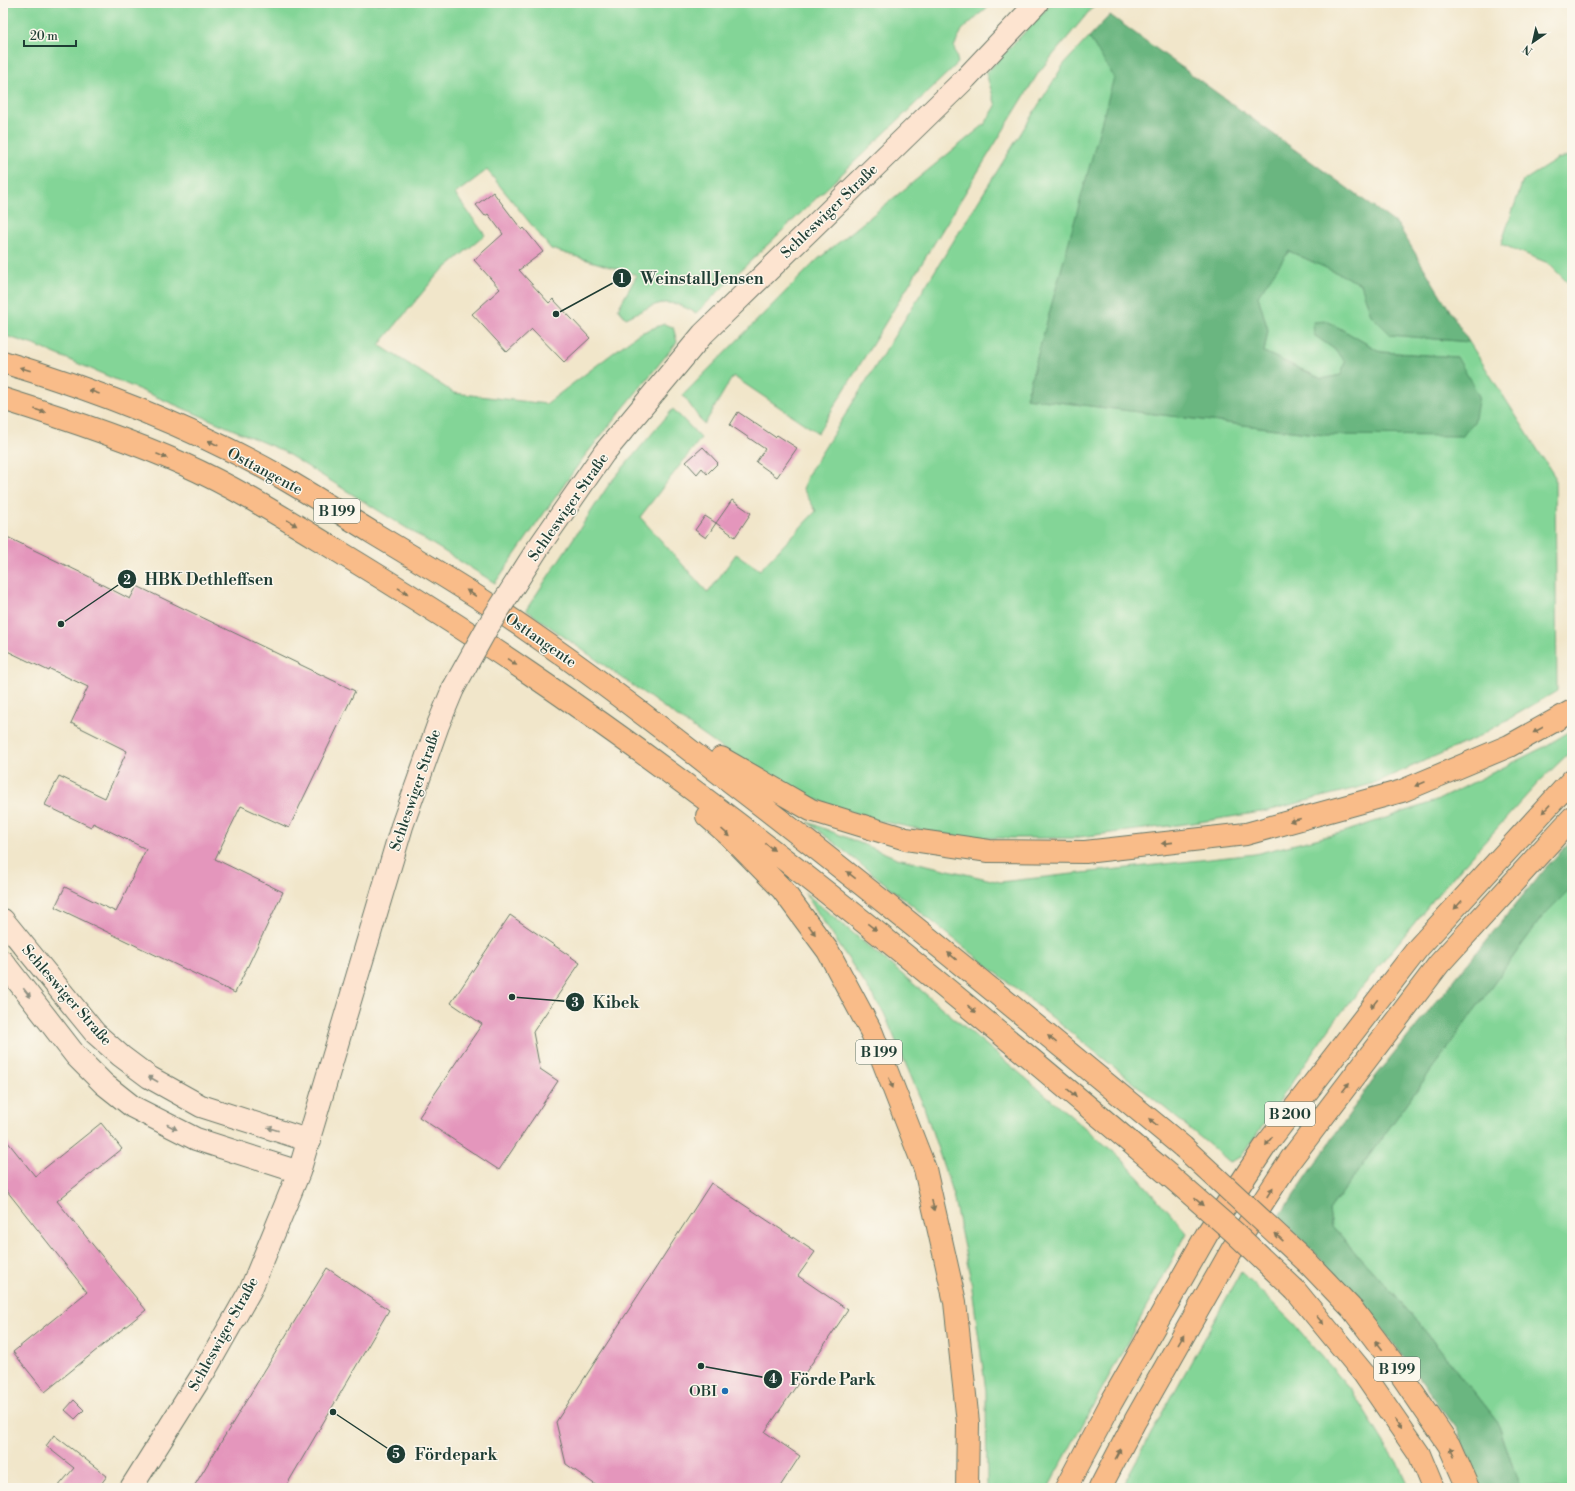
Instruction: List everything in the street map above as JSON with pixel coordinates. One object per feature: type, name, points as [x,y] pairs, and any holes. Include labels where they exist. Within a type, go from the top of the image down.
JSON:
[{"type":"highway","name":"Osttangente","points":[[3,362],[46,375],[116,400],[195,434],[278,476],[459,585],[528,630],[607,686]]},
{"type":"highway","name":"Osttangente","points":[[3,399],[113,436],[184,464],[259,503],[446,617],[592,715]]},
{"type":"highway","points":[[607,686],[739,770],[811,810],[906,839],[989,851],[1085,852],[1246,834],[1402,791],[1509,746],[1572,711]]},
{"type":"highway","name":"B 199","points":[[607,686],[902,915],[1183,1147],[1308,1263],[1353,1310],[1393,1364],[1449,1445],[1468,1488]]},
{"type":"highway","points":[[592,715],[760,840],[891,942],[1170,1176],[1234,1232],[1295,1290],[1364,1374],[1419,1454],[1433,1488]]},
{"type":"highway","name":"B 199","points":[[592,715],[730,837],[782,889],[828,951],[872,1034],[925,1168],[955,1302],[968,1423],[967,1488]]},
{"type":"highway","name":"B 200","points":[[1066,1488],[1110,1403],[1207,1234],[1266,1145],[1418,948],[1572,780]]},
{"type":"highway","name":"B 200","points":[[1100,1488],[1135,1421],[1233,1248],[1291,1160],[1439,964],[1572,818]]},
{"type":"main road","name":"Schleswiger Straße","points":[[131,1488],[204,1372],[251,1289],[300,1172],[402,826],[438,724],[453,689],[486,628],[538,548],[604,453],[703,334],[966,78],[1037,3]]},
{"type":"main road","name":"Schleswiger Straße","points":[[3,920],[95,1033],[121,1056],[149,1077],[201,1106],[310,1141]]},
{"type":"main road","name":"Schleswiger Straße","points":[[3,962],[76,1056],[104,1084],[133,1107],[196,1139],[300,1172]]},
{"type":"green space","points":[[3,3],[992,3],[962,30],[954,47],[958,63],[696,313],[685,307],[668,303],[653,306],[626,318],[618,309],[637,275],[551,249],[487,170],[455,194],[485,235],[437,275],[379,345],[454,393],[546,404],[638,334],[664,324],[673,327],[677,342],[583,458],[495,583],[281,450],[37,346],[3,335]]},
{"type":"green space","points":[[1052,3],[1096,3],[1039,72],[818,433],[733,376],[704,425],[683,395],[817,260],[985,124],[996,106],[986,73]]},
{"type":"green space","points":[[1110,15],[1398,225],[1469,342],[1391,335],[1371,315],[1361,284],[1289,251],[1258,296],[1268,330],[1264,352],[1322,379],[1341,375],[1345,362],[1334,349],[1314,335],[1313,322],[1327,321],[1381,352],[1457,357],[1479,396],[1474,423],[1462,436],[1324,435],[1026,398],[1114,77],[1089,37]]},
{"type":"green space","points":[[1089,37],[1115,77],[1026,398],[1324,435],[1457,357],[1381,352],[1327,321],[1314,335],[1334,349],[1345,362],[1341,375],[1322,379],[1264,352],[1268,330],[1257,296],[1289,251],[1362,284],[1371,315],[1391,335],[1469,342],[1555,477],[1557,691],[1474,739],[1372,784],[1267,811],[1193,823],[1071,838],[964,838],[874,820],[815,799],[730,754],[526,610],[610,483],[673,409],[701,438],[640,517],[708,593],[736,554],[760,570],[816,511],[803,489],[807,476],[1064,64]]},
{"type":"green space","points":[[1572,155],[1572,287],[1548,263],[1501,244],[1523,181],[1558,159]]},
{"type":"green space","points":[[1572,730],[1572,750],[1537,784],[1442,889],[1333,1023],[1241,1157],[1230,1162],[1149,1095],[808,822],[897,858],[1000,882],[1255,854],[1344,832],[1436,801],[1544,747]]},
{"type":"green space","points":[[1572,840],[1572,887],[1542,917],[1329,1211],[1332,1227],[1409,1311],[1498,1423],[1520,1488],[1481,1488],[1457,1429],[1359,1298],[1279,1217],[1372,1081],[1546,867]]},
{"type":"green space","points":[[1572,887],[1572,1488],[1520,1488],[1498,1423],[1409,1311],[1332,1227],[1329,1211],[1542,917]]},
{"type":"green space","points":[[804,892],[1122,1159],[1187,1233],[1048,1488],[987,1488],[986,1391],[971,1281],[953,1195],[924,1107],[884,1013]]},
{"type":"green space","points":[[1241,1272],[1292,1322],[1351,1390],[1400,1468],[1409,1488],[1121,1488]]},
{"type":"building","points":[[493,192],[522,230],[524,228],[543,252],[519,270],[549,303],[553,299],[590,338],[564,362],[532,329],[507,352],[472,314],[500,289],[474,260],[503,234],[488,214],[485,216],[476,205]]},
{"type":"building","points":[[738,412],[775,437],[777,435],[797,448],[777,477],[756,462],[765,449],[730,425]]},
{"type":"building","points":[[703,447],[718,463],[707,474],[702,468],[697,474],[686,462]]},
{"type":"building","points":[[732,500],[751,513],[735,537],[716,523]]},
{"type":"building","points":[[705,516],[716,523],[706,538],[695,530]]},
{"type":"building","points":[[3,535],[94,579],[93,580],[130,599],[137,586],[355,691],[289,828],[241,806],[215,859],[283,892],[235,993],[55,907],[65,887],[116,912],[146,849],[93,823],[91,827],[45,805],[59,776],[105,798],[127,751],[71,723],[88,687],[50,669],[49,671],[3,649]]},
{"type":"building","points":[[510,915],[580,963],[533,1032],[540,1069],[558,1081],[499,1170],[419,1117],[482,1024],[451,1003]]},
{"type":"building","points":[[101,1123],[122,1149],[57,1201],[146,1310],[45,1392],[13,1352],[87,1292],[3,1186],[3,1136],[35,1176]]},
{"type":"building","points":[[711,1183],[815,1252],[798,1276],[848,1310],[765,1432],[800,1456],[779,1488],[600,1488],[566,1464],[556,1422]]},
{"type":"building","points":[[327,1268],[389,1310],[285,1488],[193,1488]]},
{"type":"building","points":[[74,1400],[84,1410],[75,1419],[65,1410]]},
{"type":"building","points":[[54,1435],[107,1476],[98,1488],[57,1488],[74,1468],[46,1446]]},
{"type":"place","name":"Weinstall Jensen","points":[[556,314]]},
{"type":"place","name":"HBK Dethleffsen","points":[[61,624]]},
{"type":"place","name":"Kibek","points":[[512,997]]},
{"type":"place","name":"Förde Park","points":[[701,1366]]},
{"type":"place","name":"OBI","points":[[725,1391]]},
{"type":"place","name":"Fördepark","points":[[333,1412]]}]
